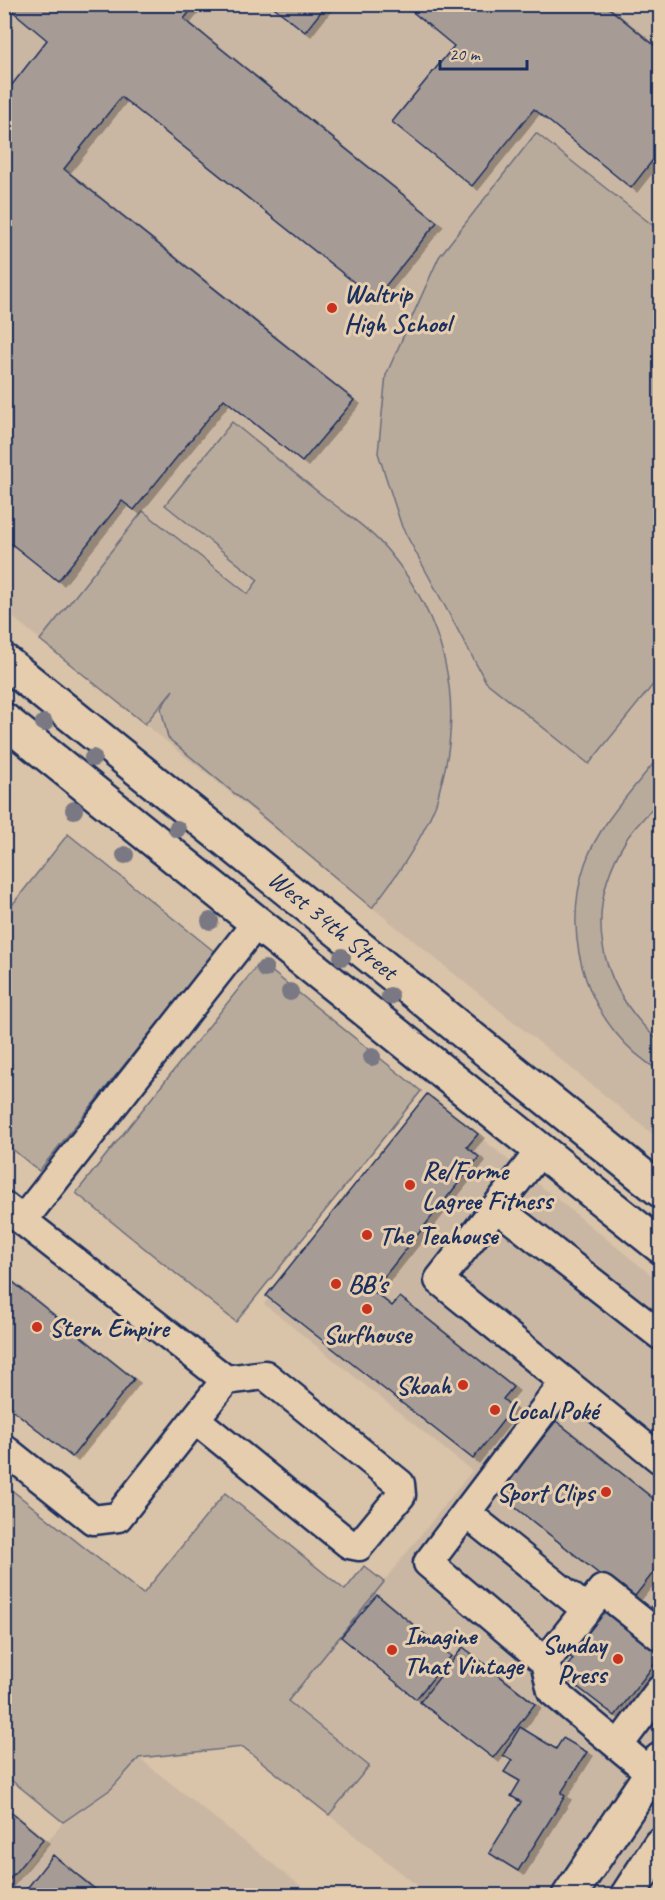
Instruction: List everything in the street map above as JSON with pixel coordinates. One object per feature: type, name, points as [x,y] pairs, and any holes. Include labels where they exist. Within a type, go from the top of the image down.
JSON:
[{"type":"main road","name":"West 34th Street","points":[[4,661],[660,1190]]},
{"type":"main road","name":"West 34th Street","points":[[4,720],[258,921],[660,1246]]},
{"type":"main road","points":[[258,921],[285,887]]},
{"type":"main road","points":[[541,1150],[568,1115]]},
{"type":"main road","points":[[569,1896],[653,1782]]},
{"type":"main road","points":[[627,1896],[660,1845]]},
{"type":"lane","points":[[226,1380],[14,1213],[258,921]]},
{"type":"lane","points":[[541,1150],[439,1280],[660,1459]]},
{"type":"lane","points":[[496,1207],[660,1335]]},
{"type":"lane","points":[[4,1449],[93,1520],[118,1517],[195,1419],[226,1380],[265,1375],[400,1484],[401,1495],[359,1546],[349,1544],[195,1419]]},
{"type":"lane","points":[[565,1382],[428,1563],[545,1662],[552,1691],[619,1745],[653,1782]]},
{"type":"lane","points":[[466,1513],[587,1610]]},
{"type":"lane","points":[[545,1662],[602,1590],[660,1636]]},
{"type":"lane","points":[[619,1745],[660,1690]]},
{"type":"shaded area","name":"Waltrip High School","points":[[4,5],[660,5],[660,1140],[5,611]]},
{"type":"shaded area","points":[[536,133],[660,231],[660,676],[589,764],[486,682],[402,527],[378,453],[386,375],[439,257]]},
{"type":"shaded area","points":[[232,422],[382,544],[408,577],[424,604],[436,632],[449,689],[451,719],[442,781],[428,822],[398,872],[372,908],[168,738],[161,708],[173,690],[145,724],[40,640],[143,511],[248,594],[258,580],[165,505]]},
{"type":"shaded area","points":[[660,755],[662,783],[660,796],[626,840],[612,867],[604,895],[601,921],[603,948],[611,973],[623,998],[639,1021],[660,1042],[660,1071],[636,1053],[615,1032],[599,1008],[586,981],[579,953],[576,923],[578,893],[591,849],[608,820]]},
{"type":"shaded area","points":[[68,834],[215,952],[39,1171],[5,1143],[5,914]]},
{"type":"shaded area","points":[[260,962],[421,1091],[236,1322],[76,1193]]},
{"type":"shaded area","points":[[430,1097],[660,1282],[660,1895],[429,1895],[329,1815],[369,1766],[288,1701],[472,1471],[264,1304]]},
{"type":"shaded area","points":[[4,1484],[143,1594],[225,1493],[345,1590],[364,1566],[384,1582],[288,1701],[369,1766],[329,1815],[243,1747],[139,1758],[111,1789],[63,1822],[5,1775]]},
{"type":"shaded area","points":[[139,1758],[312,1895],[5,1896],[63,1822],[111,1789]]},
{"type":"building","points":[[4,4],[196,4],[184,19],[437,222],[375,299],[121,97],[64,169],[354,400],[302,462],[224,399],[134,510],[122,501],[58,581],[4,538],[4,95],[47,40]]},
{"type":"building","points":[[270,4],[327,4],[305,32]]},
{"type":"building","points":[[403,4],[604,4],[660,50],[660,151],[631,188],[534,109],[472,186],[392,122],[454,46]]},
{"type":"building","points":[[427,1094],[478,1134],[467,1147],[479,1157],[373,1291],[392,1306],[400,1297],[513,1387],[503,1399],[513,1408],[473,1459],[266,1296]]},
{"type":"building","name":"Stern Empire","points":[[4,1275],[134,1379],[72,1457],[4,1403]]},
{"type":"building","points":[[556,1421],[660,1504],[660,1564],[632,1600],[498,1494]]},
{"type":"building","points":[[377,1595],[451,1656],[416,1699],[341,1637]]},
{"type":"building","points":[[660,1595],[660,1621],[648,1611]]},
{"type":"building","points":[[606,1598],[660,1642],[660,1657],[615,1716],[561,1674],[573,1659],[564,1652]]},
{"type":"building","points":[[463,1647],[535,1704],[493,1758],[420,1702]]},
{"type":"building","points":[[520,1727],[556,1749],[563,1738],[587,1752],[561,1793],[565,1796],[518,1871],[489,1853],[521,1802],[511,1796],[520,1781],[504,1772],[512,1760],[503,1755]]},
{"type":"building","points":[[8,1810],[43,1839],[4,1886],[4,1814]]},
{"type":"building","points":[[53,1855],[103,1896],[21,1896]]},
{"type":"place","name":"Waltrip High School","points":[[332,308]]},
{"type":"place","name":"Re/Forme Lagree Fitness","points":[[410,1185]]},
{"type":"place","name":"The Teahouse","points":[[367,1235]]},
{"type":"place","name":"BB's","points":[[336,1284]]},
{"type":"place","name":"Surfhouse","points":[[367,1309]]},
{"type":"place","name":"Stern Empire","points":[[37,1327]]},
{"type":"place","name":"Skoah","points":[[463,1385]]},
{"type":"place","name":"Local Poké","points":[[495,1410]]},
{"type":"place","name":"Sport Clips","points":[[606,1492]]},
{"type":"place","name":"Imagine That Vintage","points":[[392,1650]]},
{"type":"place","name":"Sunday Press","points":[[618,1659]]}]
